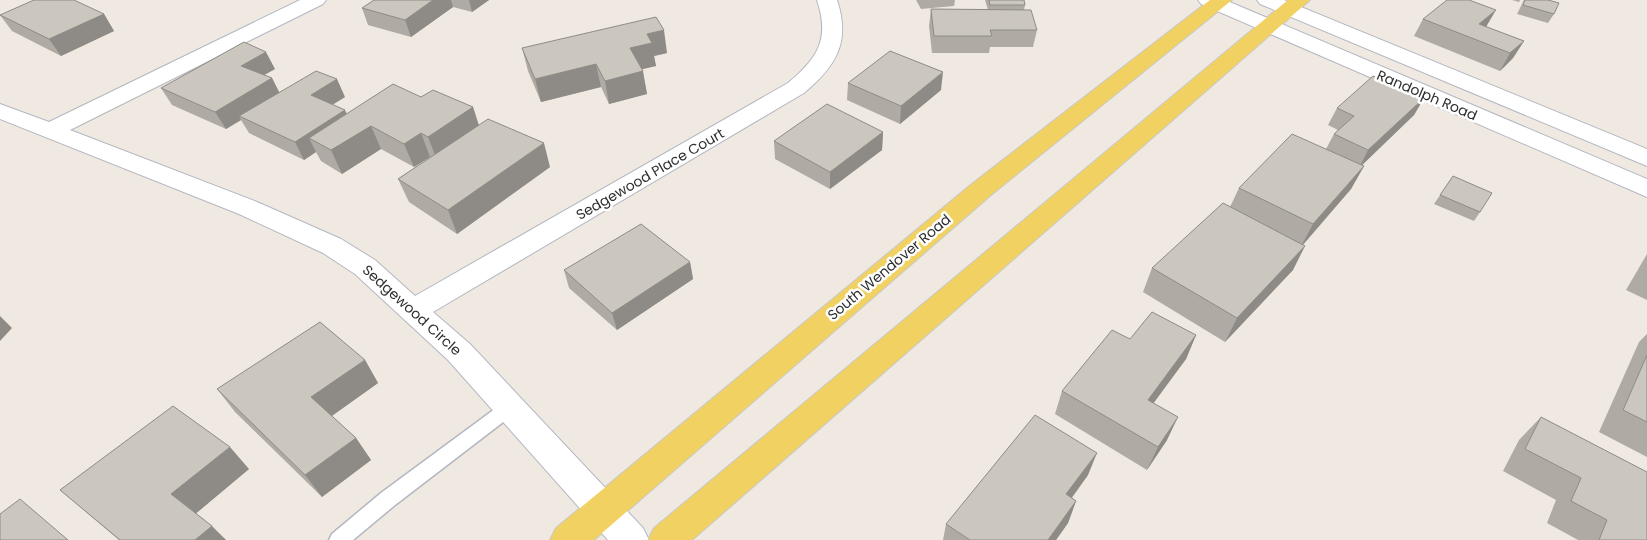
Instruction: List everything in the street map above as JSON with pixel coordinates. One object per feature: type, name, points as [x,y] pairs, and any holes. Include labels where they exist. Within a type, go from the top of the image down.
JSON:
[{"type":"main road","name":"South Wendover Road","points":[[568,540],[982,188],[1215,1]]},
{"type":"main road","points":[[666,540],[1294,5]]},
{"type":"street","points":[[49,131],[316,0]]},
{"type":"street","name":"Sedgewood Place Court","points":[[413,310],[796,88],[814,74],[822,64],[833,39],[833,14],[827,0]]},
{"type":"street","name":"Randolph Road","points":[[1267,0],[1294,5],[1647,158]]},
{"type":"street","name":"Randolph Road","points":[[1215,1],[1268,27],[1647,189]]},
{"type":"street","name":"Sedgewood Circle","points":[[0,111],[248,208],[332,246],[365,267],[459,352],[602,510],[632,540]]},
{"type":"lane","points":[[339,540],[388,499],[509,408]]},
{"type":"building","points":[[34,0],[74,0],[104,14],[49,39],[0,15]]},
{"type":"building","points":[[374,0],[433,0],[405,20],[362,8]]},
{"type":"building","points":[[989,0],[1024,0],[1025,5],[990,5]]},
{"type":"building","points":[[1447,0],[1469,0],[1496,10],[1479,24],[1524,41],[1510,53],[1423,19]]},
{"type":"building","points":[[1525,0],[1548,0],[1559,3],[1554,14],[1523,5]]},
{"type":"building","points":[[931,9],[1031,10],[1037,30],[990,30],[992,36],[934,36]]},
{"type":"building","points":[[656,17],[664,30],[647,34],[652,43],[630,48],[643,71],[605,81],[596,64],[535,79],[522,48]]},
{"type":"building","points":[[244,42],[266,52],[241,66],[272,78],[215,112],[161,88]]},
{"type":"building","points":[[890,51],[943,72],[901,106],[848,83]]},
{"type":"building","points":[[316,71],[337,79],[311,95],[345,110],[295,142],[239,116]]},
{"type":"building","points":[[1373,76],[1424,98],[1368,150],[1334,134],[1354,116],[1337,108]]},
{"type":"building","points":[[393,84],[421,97],[433,90],[473,107],[428,137],[421,133],[404,144],[371,126],[331,150],[309,138]]},
{"type":"building","points":[[827,104],[883,132],[830,172],[774,141]]},
{"type":"building","points":[[488,119],[544,143],[448,210],[398,179]]},
{"type":"building","points":[[1292,134],[1364,166],[1313,224],[1239,188]]},
{"type":"building","points":[[1453,176],[1492,193],[1480,212],[1440,195]]},
{"type":"building","points":[[1223,203],[1305,246],[1237,318],[1152,268]]},
{"type":"building","points":[[641,224],[690,262],[612,313],[564,270]]},
{"type":"building","points":[[1152,312],[1196,335],[1148,400],[1178,417],[1158,447],[1062,391],[1112,330],[1130,339]]},
{"type":"building","points":[[320,322],[365,360],[311,397],[356,438],[305,475],[217,389]]},
{"type":"building","points":[[1647,355],[1647,422],[1623,410]]},
{"type":"building","points":[[173,406],[230,447],[171,494],[212,526],[195,540],[120,540],[60,490]]},
{"type":"building","points":[[1035,415],[1097,453],[1066,494],[1076,501],[1048,540],[970,540],[946,524]]},
{"type":"building","points":[[1541,417],[1647,472],[1647,540],[1599,540],[1607,520],[1571,501],[1581,478],[1525,449]]},
{"type":"building","points":[[20,499],[68,540],[0,540],[0,514]]}]
